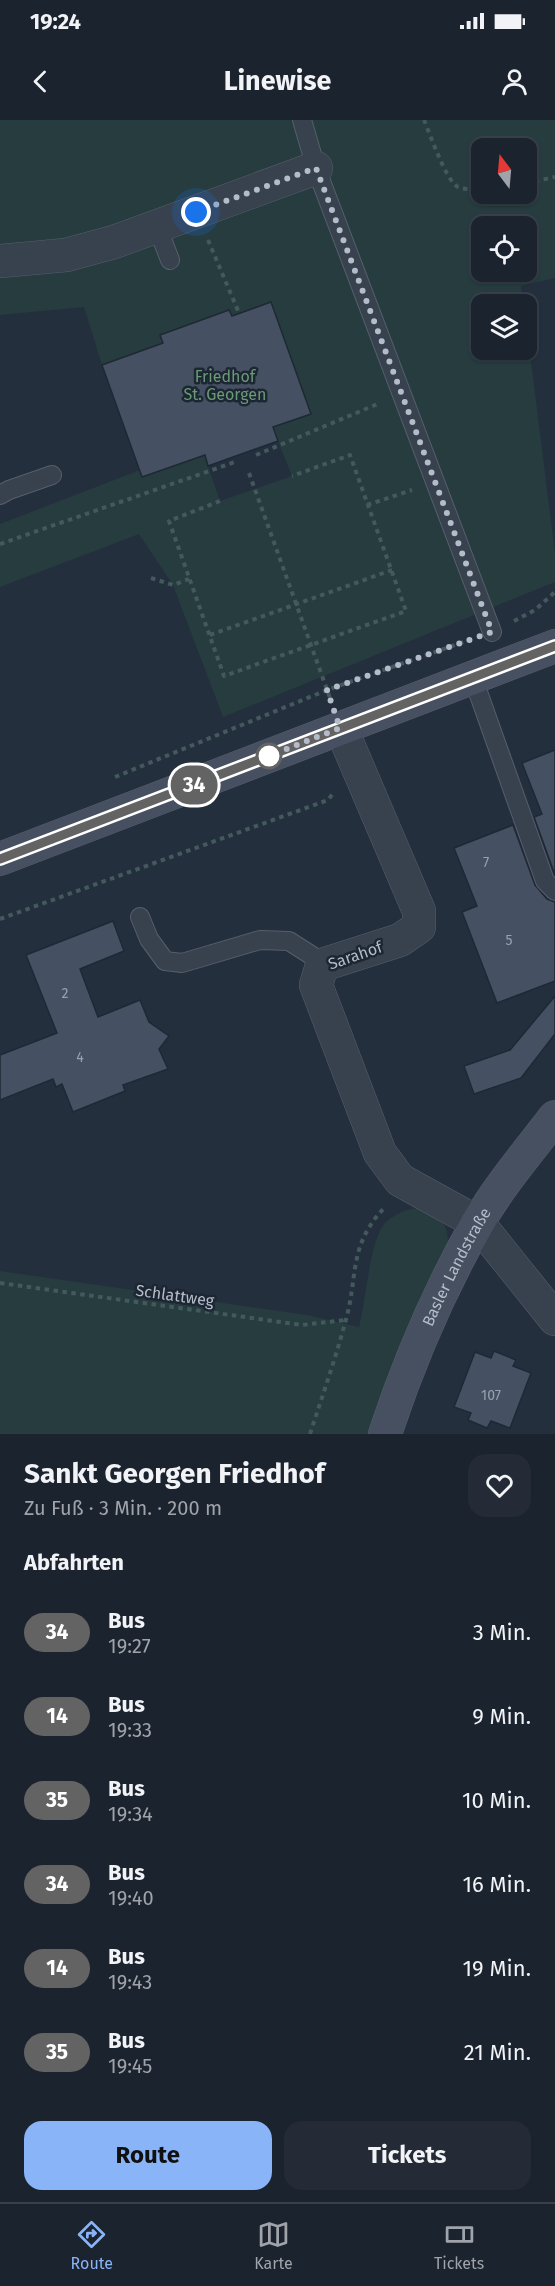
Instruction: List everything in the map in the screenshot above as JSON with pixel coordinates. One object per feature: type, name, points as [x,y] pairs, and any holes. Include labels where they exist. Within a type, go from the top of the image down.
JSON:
[{"type":"street","points":[[0,261],[66,255],[114,242],[316,168]]},
{"type":"street","points":[[0,859],[555,646]]},
{"type":"street","name":"Sarahof","points":[[340,728],[419,911],[419,927],[399,940],[322,965],[316,985],[380,1153],[400,1180],[478,1223]]},
{"type":"street","name":"Basler Landstraße","points":[[385,1434],[404,1377],[435,1305],[478,1223],[555,1117]]},
{"type":"street","points":[[478,1223],[555,1319]]},
{"type":"lane","points":[[302,120],[316,168],[492,632]]},
{"type":"lane","points":[[157,226],[170,260]]},
{"type":"lane","points":[[0,495],[52,475]]},
{"type":"lane","points":[[472,678],[545,881],[555,891]]},
{"type":"lane","points":[[140,917],[149,939],[165,961],[182,963],[260,940],[289,941],[325,964]]},
{"type":"path","points":[[424,120],[450,178],[457,187],[471,189]]},
{"type":"path","points":[[537,181],[555,177]]},
{"type":"path","points":[[196,212],[239,313]]},
{"type":"path","points":[[256,454],[402,393]]},
{"type":"path","points":[[220,501],[169,521],[224,676],[406,610],[350,455],[292,476]]},
{"type":"path","points":[[0,544],[235,462]]},
{"type":"path","points":[[249,473],[340,728]]},
{"type":"path","points":[[367,505],[435,483]]},
{"type":"path","points":[[210,635],[392,570]]},
{"type":"path","points":[[151,578],[173,585],[189,579]]},
{"type":"path","points":[[110,779],[327,690],[492,632],[535,610],[555,592]]},
{"type":"path","points":[[0,919],[328,800],[355,762]]},
{"type":"path","points":[[310,1434],[346,1320],[360,1241],[374,1218],[390,1200],[412,1187]]},
{"type":"path","name":"Schlattweg","points":[[0,1283],[302,1325],[346,1320]]},
{"type":"green space","points":[[0,120],[555,120],[555,278],[521,286],[522,294],[471,294],[471,360],[531,360],[555,553],[555,582],[223,717],[173,585],[139,534],[0,587],[0,524],[140,470],[102,365],[84,307],[0,315]],"holes":[[[278,441],[292,476],[220,501],[208,466]]]},
{"type":"green space","points":[[418,1208],[440,1220],[446,1228],[448,1242],[412,1317],[374,1434],[0,1434],[0,1271],[307,1315],[359,1327],[371,1261],[382,1227],[398,1214]]},
{"type":"building","name":"Friedhof St. Georgen","points":[[271,302],[311,414],[273,427],[278,441],[208,466],[205,455],[142,477],[102,365],[163,343],[160,335],[229,310],[232,316]]},
{"type":"building","points":[[555,750],[555,875],[534,817],[542,814],[522,763]]},
{"type":"building","points":[[513,825],[535,885],[547,899],[555,902],[555,981],[497,1003],[462,912],[477,906],[454,848]]},
{"type":"building","points":[[113,921],[124,951],[80,969],[98,1017],[140,1000],[149,1022],[169,1036],[159,1049],[168,1069],[123,1085],[125,1091],[73,1112],[62,1084],[56,1087],[53,1079],[0,1100],[0,1055],[57,1033],[26,955]]},
{"type":"building","points":[[555,996],[555,1034],[521,1078],[474,1094],[464,1066],[510,1050]]},
{"type":"building","points":[[494,1351],[516,1360],[513,1366],[531,1373],[510,1428],[491,1421],[487,1428],[468,1420],[471,1413],[454,1407],[475,1352],[491,1358]]},
{"type":"bus line","name":"34","points":[[0,859],[555,646]]},
{"type":"route","points":[[196,212],[316,168],[492,632],[327,690],[340,728],[266,757],[269,756]]}]
